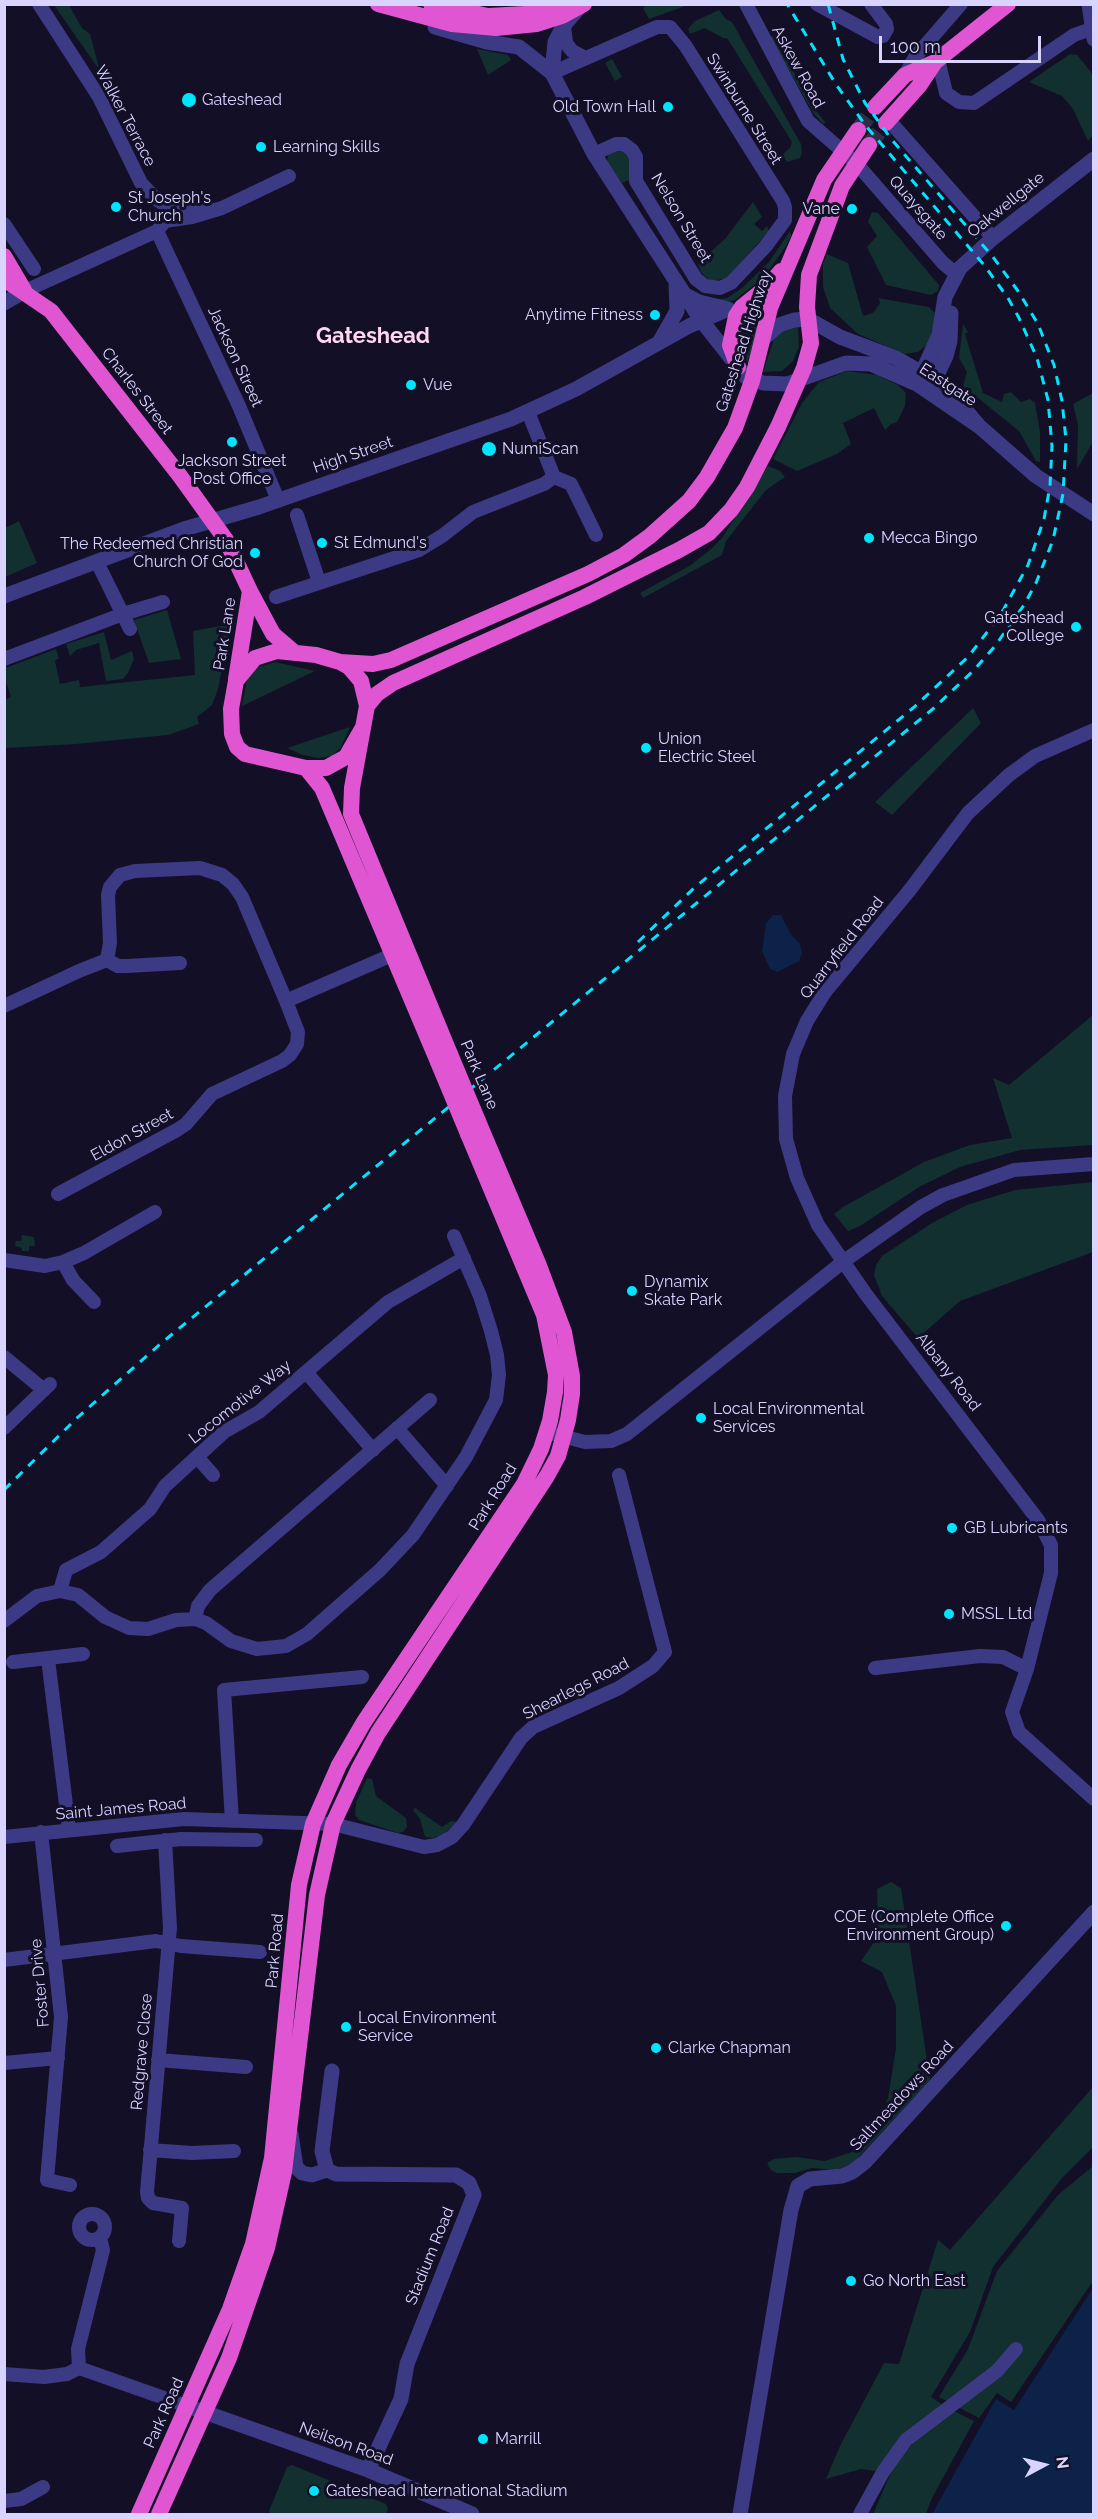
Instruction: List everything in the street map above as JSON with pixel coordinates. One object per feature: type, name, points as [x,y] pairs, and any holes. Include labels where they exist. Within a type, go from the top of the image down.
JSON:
[{"type":"highway","points":[[377,4],[452,24],[496,28],[537,24],[562,16],[582,6]]},
{"type":"highway","points":[[431,4],[488,16],[525,14],[558,4]]},
{"type":"highway","points":[[875,107],[905,75],[937,61],[1008,4]]},
{"type":"highway","points":[[889,124],[937,61]]},
{"type":"highway","name":"Gateshead Highway","points":[[340,662],[373,664],[391,660],[588,574],[624,555],[689,501],[707,477],[735,428],[752,381],[770,308],[824,180],[858,130]]},
{"type":"highway","points":[[367,706],[377,694],[393,683],[585,597],[709,534],[731,510],[747,487],[778,427],[798,381],[811,343],[808,289],[814,261],[842,186],[869,145]]},
{"type":"highway","points":[[4,256],[25,291]]},
{"type":"highway","points":[[738,367],[732,352],[731,337],[736,316],[747,302],[768,286],[789,262]]},
{"type":"highway","points":[[4,279],[25,291]]},
{"type":"highway","name":"Charles Street","points":[[25,291],[51,311],[214,520]]},
{"type":"highway","points":[[728,309],[747,302]]},
{"type":"highway","name":"Park Lane","points":[[214,520],[273,634],[294,652]]},
{"type":"highway","name":"Park Lane","points":[[250,591],[231,709],[231,725],[237,747],[245,754],[306,768],[326,768],[340,762],[351,750],[362,729]]},
{"type":"highway","name":"Park Lane","points":[[236,681],[255,658],[277,651],[294,652],[340,662],[349,667],[361,681],[367,706],[352,788],[351,814],[400,952]]},
{"type":"highway","name":"Park Lane","points":[[306,768],[322,788],[400,952],[473,1127],[532,1284],[549,1335],[556,1375],[547,1432]]},
{"type":"highway","name":"Park Lane","points":[[473,1127],[538,1263],[564,1332],[571,1365],[572,1394],[564,1437]]},
{"type":"highway","name":"Park Road","points":[[139,2514],[230,2309],[253,2244],[272,2158],[299,1885],[313,1824],[339,1766],[364,1722],[524,1484],[547,1432]]},
{"type":"highway","name":"Park Road","points":[[159,2514],[229,2358],[267,2248],[284,2172],[317,1895],[333,1824],[378,1733],[528,1509],[558,1456],[564,1437]]},
{"type":"highway","points":[[296,1927],[313,1929]]},
{"type":"street","name":"Walker Terrace","points":[[39,4],[99,97],[141,183],[156,199],[168,207]]},
{"type":"street","points":[[377,4],[425,24],[487,42],[519,47],[552,73],[594,154],[680,288],[701,320],[752,381]]},
{"type":"street","name":"Askew Road","points":[[746,4],[808,121],[856,163]]},
{"type":"street","points":[[817,4],[878,37],[883,36],[886,24],[871,4]]},
{"type":"street","points":[[905,75],[915,57],[961,4]]},
{"type":"street","points":[[937,61],[946,93],[958,102],[974,103],[1074,35],[1092,34],[1089,4]]},
{"type":"street","points":[[552,73],[555,42],[564,25],[582,6]]},
{"type":"street","points":[[564,25],[566,43],[572,51],[585,58]]},
{"type":"street","name":"Swinburne Street","points":[[585,58],[657,27],[665,25],[672,28],[783,201],[786,216],[783,224],[765,247],[737,278],[725,287],[711,288]]},
{"type":"street","points":[[552,73],[585,58]]},
{"type":"street","points":[[889,124],[993,238]]},
{"type":"street","name":"Nelson Street","points":[[594,154],[616,144],[624,144],[632,150],[636,157],[636,180],[696,279],[711,288]]},
{"type":"street","name":"Oakwellgate","points":[[953,280],[993,238],[1094,159]]},
{"type":"street","name":"Quaysgate","points":[[856,163],[944,263],[953,280]]},
{"type":"street","points":[[4,303],[161,226],[211,209],[231,205],[289,176]]},
{"type":"street","points":[[161,226],[168,207],[196,206],[211,209]]},
{"type":"street","points":[[4,224],[34,269]]},
{"type":"street","name":"Jackson Street","points":[[161,226],[278,500]]},
{"type":"street","points":[[926,383],[933,348],[939,335],[943,303],[953,280]]},
{"type":"street","points":[[926,383],[950,341],[953,280]]},
{"type":"street","points":[[680,288],[699,302],[728,309]]},
{"type":"street","points":[[657,346],[677,311],[680,288]]},
{"type":"street","points":[[4,295],[25,291]]},
{"type":"street","name":"High Street","points":[[4,596],[214,520],[278,500],[528,412],[600,377],[701,320],[728,309]]},
{"type":"street","points":[[762,340],[779,325],[794,320],[808,319]]},
{"type":"street","name":"Eastgate","points":[[808,319],[840,338],[896,358],[1036,476],[1094,514]]},
{"type":"street","points":[[657,346],[682,336],[693,335],[721,345]]},
{"type":"street","points":[[896,358],[914,357],[933,348]]},
{"type":"street","name":"Eastgate","points":[[752,381],[778,384],[798,381],[835,365],[854,362],[886,369],[926,383]]},
{"type":"street","points":[[528,412],[554,477],[572,484],[596,535]]},
{"type":"street","points":[[276,597],[405,554],[433,542],[473,512],[544,484],[554,477]]},
{"type":"street","points":[[297,515],[319,582]]},
{"type":"street","points":[[97,562],[130,629]]},
{"type":"street","points":[[4,659],[123,614],[164,602]]},
{"type":"street","name":"Quarryfield Road","points":[[844,1261],[818,1225],[796,1178],[786,1139],[785,1095],[794,1054],[807,1021],[825,992],[909,891],[968,813],[1000,782],[1035,756],[1094,730]]},
{"type":"street","name":"Eldon Street","points":[[57,1194],[177,1130],[186,1124],[212,1094],[282,1060],[297,1044],[298,1032],[242,897],[233,884],[211,870],[190,868],[135,871],[127,872],[115,879],[108,895],[110,943],[106,960]]},
{"type":"street","points":[[286,1001],[400,952]]},
{"type":"street","points":[[4,1006],[79,970],[106,960],[118,966],[180,963]]},
{"type":"street","points":[[547,1432],[585,1442],[602,1442],[627,1434],[844,1261],[921,1207],[965,1186],[1014,1170],[1094,1164]]},
{"type":"street","points":[[4,1260],[45,1266],[63,1262],[84,1253],[155,1212]]},
{"type":"street","points":[[4,1621],[37,1596],[60,1591],[78,1595],[105,1617],[129,1628],[148,1629],[177,1620],[195,1619],[206,1623],[231,1641],[248,1647],[272,1649],[291,1644],[307,1634],[397,1553],[413,1535],[447,1486],[491,1413],[496,1400],[499,1375],[491,1331],[454,1236]]},
{"type":"street","name":"Locomotive Way","points":[[60,1591],[66,1570],[101,1552],[150,1509],[165,1486],[229,1429],[259,1412],[388,1302],[464,1258]]},
{"type":"street","name":"Albany Road","points":[[844,1261],[1038,1520],[1051,1545],[1051,1573],[1027,1669],[1012,1712],[1019,1732],[1094,1799]]},
{"type":"street","points":[[63,1262],[73,1280],[94,1302]]},
{"type":"street","points":[[4,1357],[47,1387],[4,1428]]},
{"type":"street","points":[[306,1372],[374,1450]]},
{"type":"street","points":[[195,1619],[198,1606],[210,1590],[430,1400]]},
{"type":"street","points":[[398,1428],[447,1486]]},
{"type":"street","points":[[197,1457],[213,1475]]},
{"type":"street","name":"Shearlegs Road","points":[[333,1824],[424,1847],[437,1845],[452,1838],[521,1738],[533,1727],[619,1688],[653,1666],[665,1652],[619,1475]]},
{"type":"street","points":[[13,1662],[83,1654]]},
{"type":"street","points":[[875,1668],[980,1656],[1003,1657],[1027,1669]]},
{"type":"street","points":[[48,1659],[69,1829]]},
{"type":"street","points":[[232,1821],[224,1690],[362,1677]]},
{"type":"street","name":"Saint James Road","points":[[4,1837],[165,1819],[333,1824]]},
{"type":"street","name":"Foster Drive","points":[[41,1832],[61,2017],[47,2180],[70,2185]]},
{"type":"street","points":[[117,1846],[165,1840],[256,1840]]},
{"type":"street","name":"Redgrave Close","points":[[165,1840],[169,1943],[150,2150],[148,2198],[159,2205],[182,2208],[179,2241]]},
{"type":"street","name":"Saltmeadows Road","points":[[740,2514],[791,2210],[798,2186],[810,2179],[842,2176],[865,2163],[1094,1912]]},
{"type":"street","points":[[4,1960],[156,1941],[181,1946],[260,1952]]},
{"type":"street","points":[[4,2063],[58,2058]]},
{"type":"street","points":[[158,2060],[246,2067]]},
{"type":"street","points":[[290,2128],[296,2167],[302,2173],[312,2175],[327,2170],[322,2151],[332,2071]]},
{"type":"street","points":[[150,2150],[192,2153],[234,2151]]},
{"type":"street","name":"Stadium Road","points":[[327,2170],[336,2174],[456,2175],[469,2183],[474,2195],[407,2364],[401,2399],[368,2470]]},
{"type":"street","points":[[79,2368],[78,2349],[104,2250],[100,2238]]},
{"type":"street","points":[[860,2514],[883,2472],[906,2440],[997,2371],[1016,2349]]},
{"type":"street","points":[[4,2374],[44,2377],[67,2374],[79,2368],[187,2406]]},
{"type":"street","name":"Neilson Road","points":[[187,2406],[368,2470],[472,2514]]},
{"type":"street","points":[[4,2501],[21,2499],[43,2487]]},
{"type":"green space","points":[[54,5],[69,5],[82,28],[90,34],[100,71]]},
{"type":"green space","points":[[647,5],[688,5],[649,19],[643,8]]},
{"type":"green space","points":[[719,10],[726,19],[732,22],[801,144],[800,158],[787,162],[782,155],[790,148],[792,142],[727,38],[705,28],[690,34],[688,29],[695,21]]},
{"type":"green space","points":[[773,36],[817,112],[826,123],[823,124],[814,114],[770,37]]},
{"type":"green space","points":[[477,49],[508,55],[511,60],[488,75]]},
{"type":"green space","points":[[1070,54],[1077,55],[1091,72],[1093,79],[1093,135],[1088,141],[1073,109],[1062,96],[1029,82]]},
{"type":"green space","points":[[612,59],[622,77],[615,81],[605,63]]},
{"type":"green space","points":[[621,149],[627,153],[630,162],[629,180],[622,183],[607,162],[608,155]]},
{"type":"green space","points":[[753,202],[762,217],[754,224],[762,231],[767,226],[769,231],[727,278],[712,281],[701,272],[698,265],[700,261],[725,239]]},
{"type":"green space","points":[[872,212],[878,213],[939,285],[938,291],[931,295],[886,285],[867,247],[877,236],[868,222]]},
{"type":"green space","points":[[790,231],[791,236],[784,249],[763,278],[735,300],[727,302],[711,300],[727,298],[742,288],[769,262]]},
{"type":"green space","points":[[827,254],[848,263],[863,316],[873,313],[880,303],[878,298],[929,307],[935,313],[933,333],[928,344],[918,352],[905,354],[858,334],[830,308],[823,287],[823,264]]},
{"type":"green space","points":[[765,302],[748,362],[739,346],[741,324],[747,314]]},
{"type":"green space","points":[[963,324],[968,332],[965,334],[983,393],[1002,402],[1004,394],[1011,392],[1021,402],[1030,399],[1035,403],[1040,432],[1040,462],[1036,461],[1019,431],[963,386],[967,372],[959,358]]},
{"type":"green space","points":[[798,325],[799,347],[793,361],[782,371],[763,372],[774,339],[783,330]]},
{"type":"green space","points":[[847,371],[877,375],[898,385],[906,393],[905,406],[897,422],[885,430],[874,408],[843,423],[851,444],[837,454],[797,471],[773,459],[802,403],[819,382]]},
{"type":"green space","points":[[1093,393],[1093,442],[1077,469],[1078,425],[1073,404]]},
{"type":"green space","points":[[768,466],[780,471],[785,477],[766,490],[726,541],[722,555],[643,598],[640,593],[691,565],[722,538]]},
{"type":"green space","points":[[19,521],[37,563],[5,577],[5,528]]},
{"type":"green space","points":[[167,610],[181,659],[149,663],[134,620]]},
{"type":"green space","points":[[231,624],[218,689],[212,705],[197,717],[199,724],[168,735],[5,748],[5,700],[11,697],[5,679],[5,668],[56,649],[59,658],[55,661],[60,684],[79,680],[80,687],[195,675],[193,631]]},
{"type":"green space","points":[[104,632],[111,660],[132,651],[134,659],[123,679],[106,681],[99,643],[76,650],[70,656],[66,644]]},
{"type":"green space","points":[[275,662],[315,671],[242,706],[247,679],[253,669]]},
{"type":"green space","points":[[973,708],[981,723],[892,815],[875,802]]},
{"type":"green space","points":[[350,727],[341,747],[332,756],[318,758],[287,748]]},
{"type":"green space","points":[[1093,1015],[1093,1145],[1020,1150],[960,1167],[919,1187],[860,1226],[848,1231],[834,1214],[924,1162],[970,1145],[1012,1138],[993,1078],[1009,1085]]},
{"type":"green space","points":[[1093,1182],[1093,1252],[960,1301],[918,1338],[882,1296],[874,1275],[876,1265],[882,1256],[932,1223],[967,1205],[1015,1190]]},
{"type":"green space","points":[[22,1235],[34,1237],[35,1246],[29,1246],[29,1251],[22,1251],[22,1248],[15,1246],[16,1241],[21,1241]]},
{"type":"green space","points":[[367,1778],[372,1779],[376,1796],[406,1818],[407,1827],[403,1832],[398,1833],[359,1820],[355,1815],[356,1803]]},
{"type":"green space","points":[[415,1808],[442,1827],[451,1821],[457,1822],[444,1834],[433,1838],[425,1837],[420,1819],[413,1810]]},
{"type":"green space","points":[[891,1882],[901,1888],[930,2080],[851,2165],[834,2170],[812,2168],[795,2173],[777,2173],[771,2170],[767,2163],[774,2159],[796,2157],[825,2161],[852,2152],[874,2131],[888,2098],[896,2048],[896,2006],[882,1972],[861,1961],[874,1942],[878,1923],[877,1889]]},
{"type":"green space","points":[[1093,2087],[1093,2147],[1062,2178],[993,2267],[970,2332],[931,2397],[942,2404],[905,2438],[875,2471],[861,2469],[826,2479],[840,2446],[884,2363],[899,2364],[938,2240],[950,2250]]},
{"type":"green space","points":[[1093,2166],[1093,2281],[1011,2402],[997,2393],[979,2418],[939,2397],[968,2349],[997,2271],[1058,2195]]},
{"type":"green space","points":[[954,2411],[974,2421],[932,2498],[926,2514],[873,2514],[895,2463],[920,2436]]},
{"type":"green space","name":"Gateshead International Stadium","points":[[292,2465],[350,2489],[353,2494],[357,2492],[386,2504],[388,2509],[386,2514],[270,2514],[269,2511],[287,2467]]},
{"type":"water","points":[[773,915],[781,915],[792,936],[800,944],[802,953],[799,961],[777,972],[770,969],[762,951],[766,923]]},
{"type":"water","points":[[1093,2288],[1093,2514],[932,2514],[996,2399],[1014,2410]]},
{"type":"tunnel","points":[[858,130],[875,107]]},
{"type":"tunnel","points":[[869,145],[886,123]]},
{"type":"railway","points":[[638,942],[694,888],[913,708],[968,657],[1001,614],[1028,565],[1044,519],[1050,486],[1052,446],[1048,400],[1037,358],[1019,318],[1008,298],[984,265],[866,126],[837,86],[787,4]]},
{"type":"railway","points":[[4,1490],[78,1417],[159,1345],[934,708],[974,670],[995,646],[1024,605],[1036,583],[1053,540],[1063,494],[1066,440],[1062,401],[1054,365],[1038,324],[1018,291],[993,257],[892,140],[865,103],[843,59],[828,4]]},
{"type":"place","name":"Gateshead","points":[[189,100]]},
{"type":"place","name":"Old Town Hall","points":[[668,107]]},
{"type":"place","name":"Learning Skills","points":[[261,147]]},
{"type":"place","name":"St Joseph's Church","points":[[116,207]]},
{"type":"place","name":"Vane","points":[[852,209]]},
{"type":"place","name":"Anytime Fitness","points":[[655,315]]},
{"type":"place","name":"Vue","points":[[411,385]]},
{"type":"place","name":"Jackson Street Post Office","points":[[232,442]]},
{"type":"place","name":"NumiScan","points":[[489,449]]},
{"type":"place","name":"Mecca Bingo","points":[[869,538]]},
{"type":"place","name":"St Edmund's","points":[[322,543]]},
{"type":"place","name":"The Redeemed Christian Church Of God","points":[[255,553]]},
{"type":"place","name":"Gateshead College","points":[[1076,627]]},
{"type":"place","name":"Union Electric Steel","points":[[646,748]]},
{"type":"place","name":"Dynamix Skate Park","points":[[632,1291]]},
{"type":"place","name":"Local Environmental Services","points":[[701,1418]]},
{"type":"place","name":"GB Lubricants","points":[[952,1528]]},
{"type":"place","name":"MSSL Ltd","points":[[949,1614]]},
{"type":"place","name":"COE (Complete Office Environment Group)","points":[[1006,1926]]},
{"type":"place","name":"Local Environment Service","points":[[346,2027]]},
{"type":"place","name":"Clarke Chapman","points":[[656,2048]]},
{"type":"place","name":"Go North East","points":[[851,2281]]},
{"type":"place","name":"Marrill","points":[[483,2439]]},
{"type":"place","name":"Gateshead International Stadium","points":[[314,2491]]},
{"type":"district","name":"Gateshead","points":[[373,336]]}]
